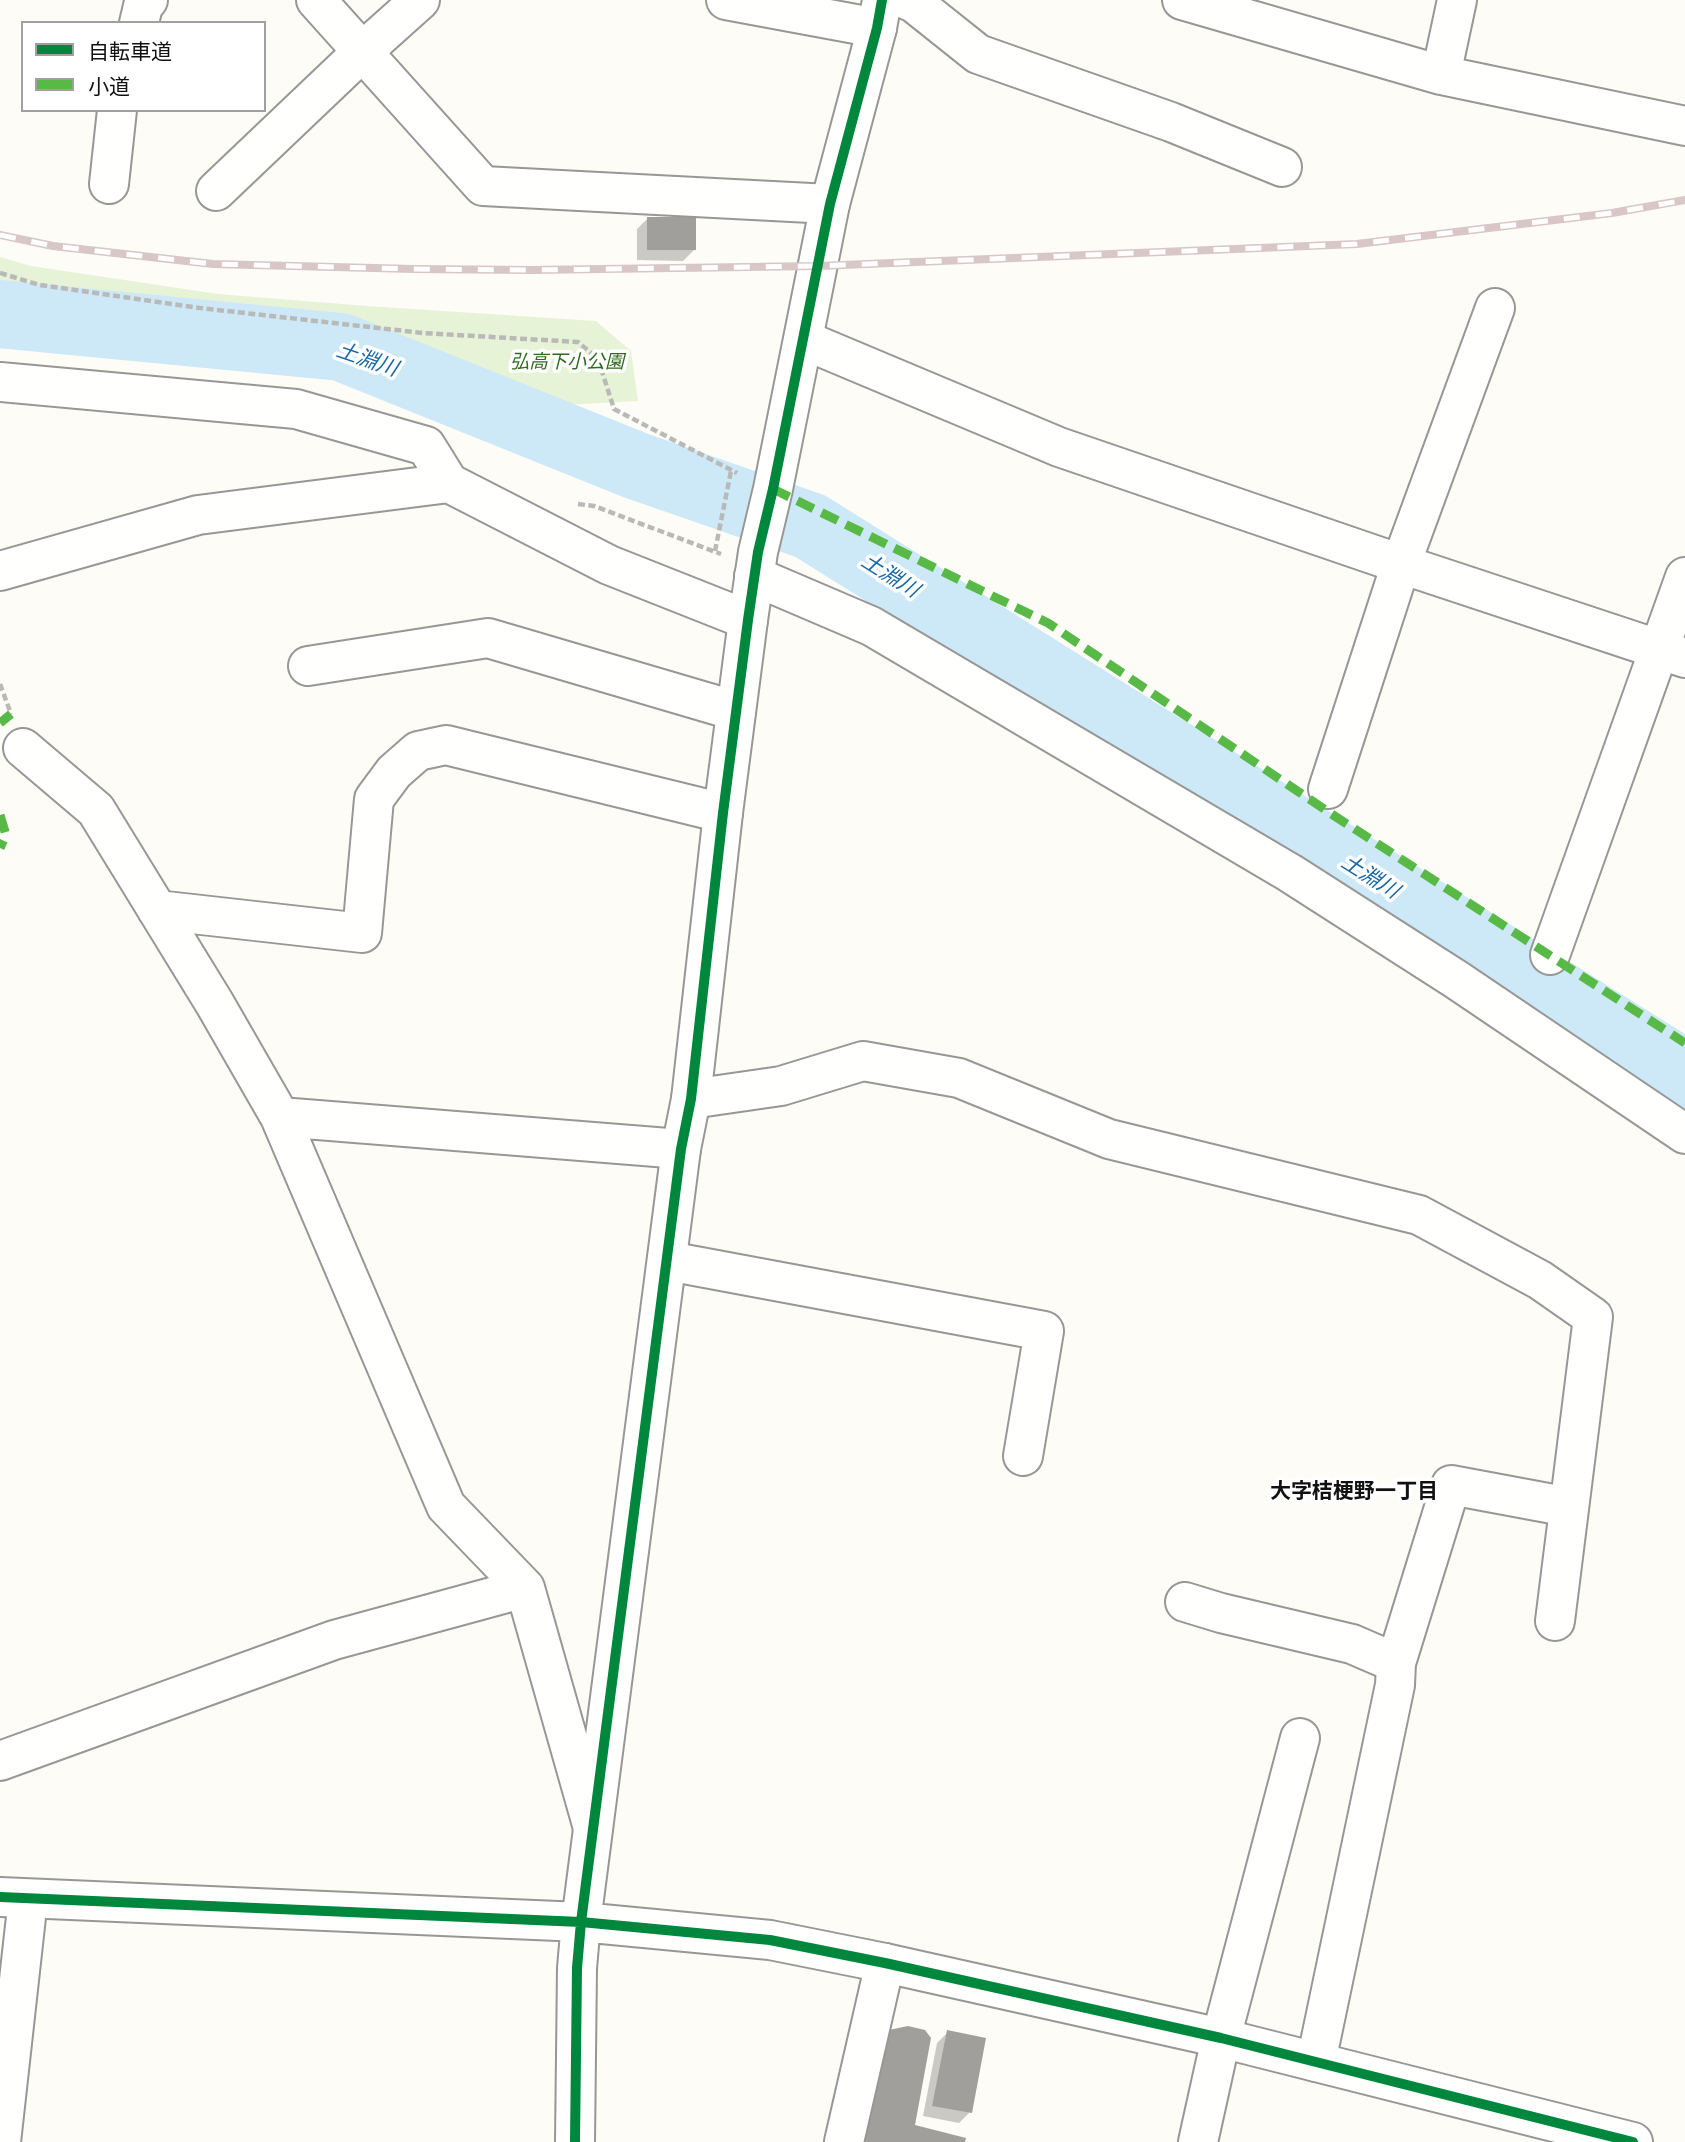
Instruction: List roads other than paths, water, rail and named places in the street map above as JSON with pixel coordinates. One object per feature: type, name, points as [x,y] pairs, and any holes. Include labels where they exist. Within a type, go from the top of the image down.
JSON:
[{"type":"street","points":[[139,21],[143,6],[148,0]]},
{"type":"street","points":[[316,0],[483,186],[831,204]]},
{"type":"street","points":[[216,191],[420,0]]},
{"type":"street","points":[[575,2142],[577,1968],[581,1922],[681,1149],[691,1099],[747,620],[756,564],[831,204],[879,14],[726,0]]},
{"type":"street","points":[[907,0],[978,54],[1171,121],[1282,167]]},
{"type":"street","points":[[1182,0],[1440,75],[1685,125]]},
{"type":"street","points":[[1440,75],[1457,0]]},
{"type":"street","points":[[110,184],[117,112]]},
{"type":"street","points":[[1328,789],[1401,564],[1494,308]]},
{"type":"street","points":[[804,340],[1059,447],[1401,564],[1673,653]]},
{"type":"street","points":[[0,382],[296,409],[426,446],[449,483],[609,565],[747,620]]},
{"type":"street","points":[[0,570],[198,515],[449,483]]},
{"type":"street","points":[[756,564],[871,626],[1290,873],[1685,1134]]},
{"type":"street","points":[[1550,956],[1673,653],[1685,577]]},
{"type":"street","points":[[308,666],[488,638],[736,711]]},
{"type":"street","points":[[157,910],[362,933],[374,799],[394,772],[418,751],[446,744],[723,813]]},
{"type":"street","points":[[23,748],[96,810],[280,1116],[446,1506],[525,1588],[593,1828]]},
{"type":"street","points":[[691,1099],[781,1086],[863,1061],[960,1079],[1109,1139],[1419,1215],[1540,1280],[1593,1317],[1555,1621]]},
{"type":"street","points":[[280,1116],[681,1149]]},
{"type":"street","points":[[668,1261],[1044,1331],[1023,1456]]},
{"type":"street","points":[[1316,2062],[1395,1685],[1396,1662],[1451,1485],[1569,1507]]},
{"type":"street","points":[[0,1761],[334,1640],[525,1588]]},
{"type":"street","points":[[1185,1602],[1352,1644],[1396,1662]]},
{"type":"street","points":[[1198,2142],[1221,2038],[1300,1738]]},
{"type":"street","points":[[1,2142],[14,1898],[581,1922],[770,1940],[1221,2038],[1633,2142]]},
{"type":"street","points":[[844,2142],[885,1963]]},
{"type":"waterway","name":"土淵川","points":[[0,314],[341,347],[637,466],[810,526],[1685,1074]]},
{"type":"railway","points":[[0,235],[53,246],[213,264],[532,270],[818,266],[1357,244],[1612,213],[1685,200]]},
{"type":"district","name":"大字桔梗野一丁目","points":[[1354,1492]]},
{"type":"park label","name":"弘高下小公園","points":[[567,362]]}]
